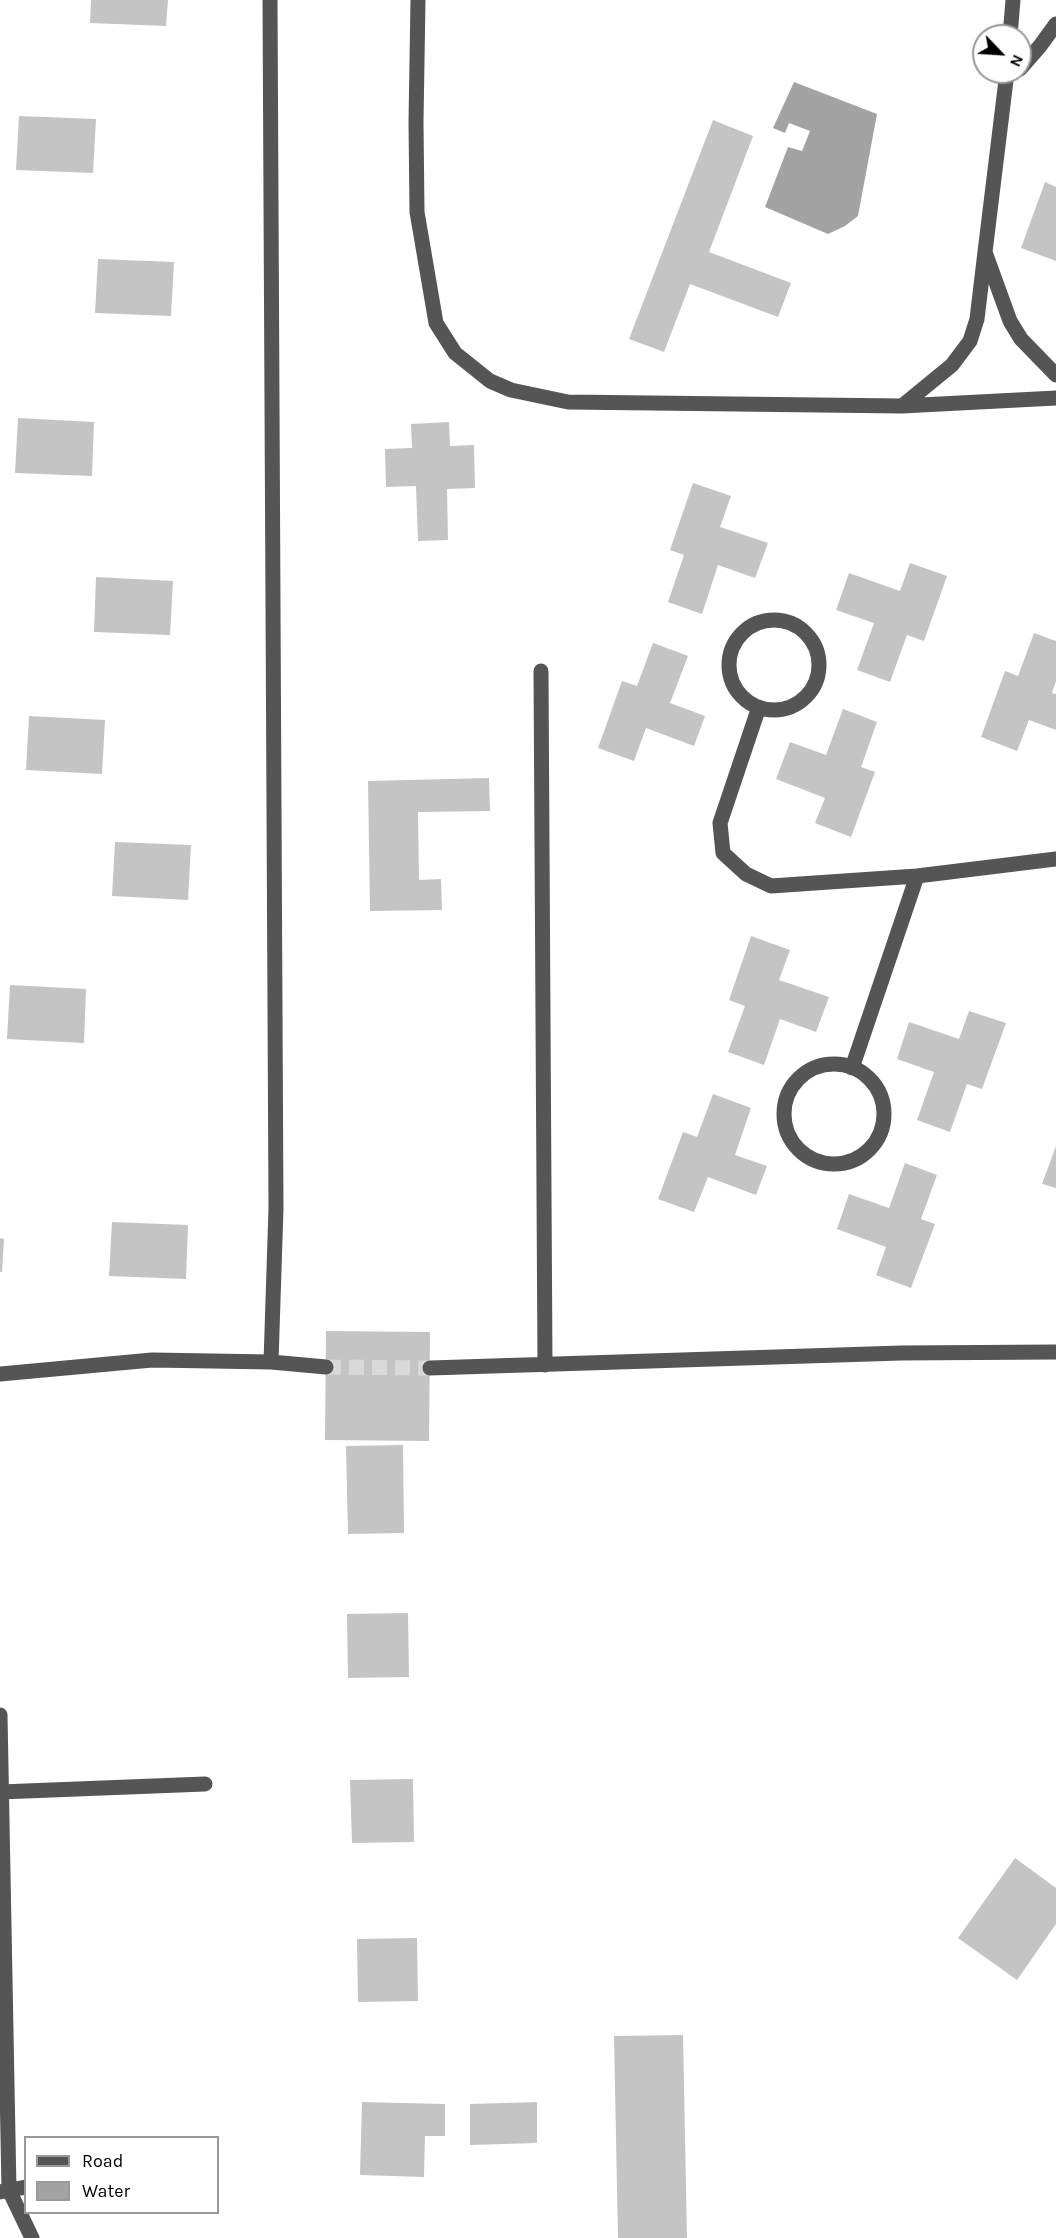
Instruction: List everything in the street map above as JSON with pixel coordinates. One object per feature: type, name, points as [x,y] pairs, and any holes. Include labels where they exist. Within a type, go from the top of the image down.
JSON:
[{"type":"street","points":[[270,0],[276,1196],[271,1362]]},
{"type":"street","points":[[418,0],[417,212],[436,323],[455,353],[490,381],[511,390],[568,402],[902,406],[1056,398]]},
{"type":"street","points":[[1011,24],[1013,0]]},
{"type":"street","points":[[1032,55],[1056,24]]},
{"type":"street","points":[[902,406],[952,365],[970,341],[977,318],[1005,84]]},
{"type":"street","points":[[985,252],[1010,321],[1021,339],[1056,375]]},
{"type":"street","points":[[781,620],[794,624],[806,633],[814,645],[818,658],[818,674],[812,688],[802,700],[789,707],[774,710],[759,708],[746,701],[736,689],[730,675],[729,660],[733,646],[741,634],[753,625],[781,620]]},
{"type":"street","points":[[541,671],[545,1365]]},
{"type":"street","points":[[759,708],[720,823],[723,853],[746,874],[771,886],[917,876],[1056,859]]},
{"type":"street","points":[[852,1068],[917,876]]},
{"type":"street","points":[[836,1064],[852,1068],[866,1076],[877,1088],[883,1103],[884,1119],[879,1136],[869,1149],[855,1159],[840,1164],[823,1163],[807,1157],[795,1146],[787,1131],[784,1115],[786,1099],[794,1084],[806,1072],[820,1066],[836,1064]]},
{"type":"street","points":[[430,1368],[900,1353],[1056,1352]]},
{"type":"street","points":[[0,1374],[152,1360],[271,1362],[326,1367]]},
{"type":"street","points":[[0,1715],[4,2192],[32,2238]]},
{"type":"street","points":[[1,1792],[205,1784]]},
{"type":"street","points":[[4,2192],[24,2187]]},
{"type":"water","points":[[794,82],[877,114],[858,216],[845,226],[828,234],[765,207],[788,147],[802,151],[810,131],[789,123],[785,133],[773,128]]},
{"type":"building","points":[[91,0],[168,0],[166,26],[90,23]]},
{"type":"building","points":[[19,116],[96,119],[93,173],[16,170]]},
{"type":"building","points":[[713,120],[753,136],[709,252],[791,283],[778,317],[690,284],[664,352],[629,339]]},
{"type":"building","points":[[1045,182],[1056,187],[1056,261],[1021,248]]},
{"type":"building","points":[[98,259],[174,262],[171,316],[95,313]]},
{"type":"building","points":[[18,418],[94,422],[92,476],[15,473]]},
{"type":"building","points":[[449,422],[450,446],[474,445],[475,488],[447,489],[448,540],[418,541],[416,486],[386,487],[385,449],[412,448],[411,424]]},
{"type":"building","points":[[693,483],[731,496],[720,527],[768,543],[755,578],[718,565],[702,614],[668,602],[684,555],[670,550]]},
{"type":"building","points":[[910,563],[947,576],[924,641],[907,635],[890,682],[857,670],[874,623],[836,610],[849,573],[900,591]]},
{"type":"building","points":[[96,577],[173,581],[170,635],[94,632]]},
{"type":"building","points":[[1034,633],[1056,641],[1056,681],[1052,693],[1056,694],[1056,730],[1029,720],[1017,751],[981,737],[1005,671],[1018,676]]},
{"type":"building","points":[[653,643],[688,656],[670,703],[705,716],[694,746],[646,728],[634,761],[598,748],[622,681],[637,686]]},
{"type":"building","points":[[843,709],[877,722],[861,767],[875,772],[851,837],[815,823],[825,798],[776,779],[790,742],[826,755]]},
{"type":"building","points":[[29,716],[105,720],[102,774],[26,770]]},
{"type":"building","points":[[489,778],[490,811],[418,812],[419,880],[441,879],[442,910],[370,911],[368,781]]},
{"type":"building","points":[[115,842],[191,845],[188,900],[112,896]]},
{"type":"building","points":[[751,936],[790,950],[779,980],[829,997],[816,1032],[780,1019],[764,1065],[728,1052],[745,1006],[729,1000]]},
{"type":"building","points":[[10,985],[86,989],[84,1043],[7,1039]]},
{"type":"building","points":[[969,1011],[1006,1023],[982,1089],[967,1084],[950,1132],[917,1120],[934,1072],[897,1059],[909,1022],[959,1039]]},
{"type":"building","points":[[713,1094],[751,1108],[735,1155],[767,1166],[756,1195],[708,1177],[694,1212],[658,1199],[683,1132],[697,1137]]},
{"type":"building","points":[[1056,1146],[1056,1188],[1042,1184]]},
{"type":"building","points":[[905,1163],[937,1175],[921,1219],[935,1224],[911,1288],[876,1275],[886,1247],[837,1229],[849,1194],[889,1208]]},
{"type":"building","points":[[112,1222],[188,1225],[186,1279],[109,1276]]},
{"type":"building","points":[[0,1238],[4,1239],[2,1272],[0,1272]]},
{"type":"building","points":[[326,1331],[430,1332],[429,1441],[325,1440]]},
{"type":"building","points":[[403,1445],[404,1533],[348,1534],[346,1446]]},
{"type":"building","points":[[408,1613],[409,1677],[348,1678],[347,1614]]},
{"type":"building","points":[[413,1779],[414,1842],[352,1843],[350,1780]]},
{"type":"building","points":[[1015,1858],[1056,1888],[1056,1924],[1017,1980],[958,1938]]},
{"type":"building","points":[[417,1938],[418,2001],[358,2002],[357,1939]]},
{"type":"building","points":[[683,2035],[687,2238],[618,2238],[614,2036]]},
{"type":"building","points":[[362,2102],[445,2104],[445,2136],[425,2136],[424,2177],[360,2175]]},
{"type":"building","points":[[537,2102],[537,2143],[470,2145],[470,2104]]},
{"type":"tunnel","points":[[326,1367],[430,1368]]}]
